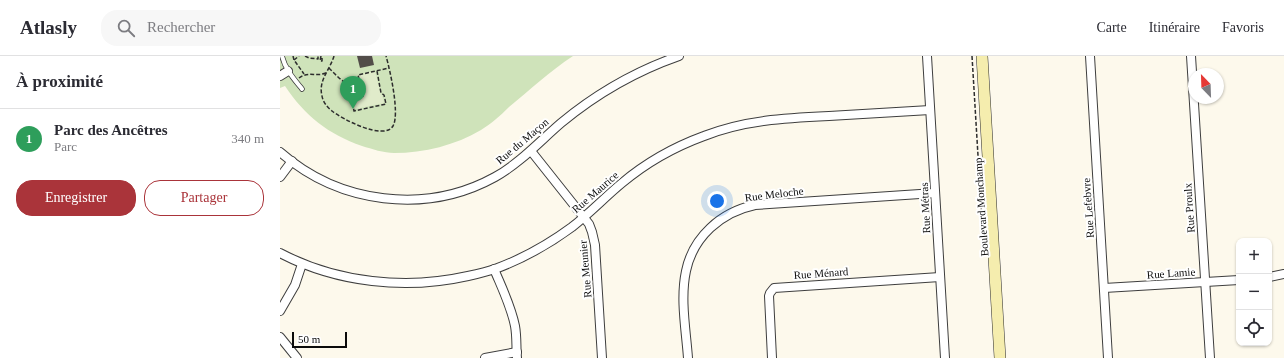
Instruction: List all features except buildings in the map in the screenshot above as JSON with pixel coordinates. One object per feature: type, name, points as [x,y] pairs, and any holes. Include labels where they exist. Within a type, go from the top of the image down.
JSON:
[{"type":"street","name":"Rue du Maçon","points":[[280,152],[292,162],[322,180],[357,194],[381,198],[418,200],[447,195],[487,181],[504,171],[531,151],[561,124],[600,94],[632,76],[679,56]]},
{"type":"street","name":"Rue Métras","points":[[927,56],[945,358]]},
{"type":"street","name":"Boulevard Monchamp","points":[[982,56],[1000,358]]},
{"type":"street","name":"Rue Lefebvre","points":[[1090,56],[1108,358]]},
{"type":"street","name":"Rue Proulx","points":[[1190,56],[1210,358]]},
{"type":"street","points":[[280,76],[288,71]]},
{"type":"street","name":"Rue Maurice","points":[[280,253],[302,264],[328,272],[361,279],[412,283],[449,280],[494,269],[534,251],[572,227],[618,186],[648,164],[671,150],[715,132],[742,124],[778,119],[930,110]]},
{"type":"street","name":"Rue Meunier","points":[[531,151],[584,216],[592,232],[595,245],[602,358]]},
{"type":"street","points":[[280,177],[292,162]]},
{"type":"street","name":"Rue Meloche","points":[[688,358],[684,290],[686,271],[691,254],[700,239],[713,224],[745,207],[769,203],[935,193]]},
{"type":"street","points":[[280,311],[293,289],[302,264]]},
{"type":"street","points":[[485,358],[517,355],[513,319],[494,269]]},
{"type":"street","points":[[1272,276],[1284,274]]},
{"type":"street","name":"Rue Ménard","points":[[772,358],[769,296],[774,288],[940,277]]},
{"type":"street","name":"Rue Lamie","points":[[1104,288],[1236,280]]},
{"type":"street","points":[[280,337],[297,358]]},
{"type":"lane","points":[[282,56],[288,71],[302,90]]},
{"type":"path","points":[[293,56],[294,60],[304,74],[321,74],[327,71]]},
{"type":"path","points":[[294,60],[299,56]]},
{"type":"path","points":[[305,56],[308,58],[318,59],[320,56]]},
{"type":"path","points":[[334,56],[322,80],[321,95],[326,105],[339,116],[350,121],[371,130],[384,131],[393,126],[395,115],[395,105],[386,56]]},
{"type":"path","name":"Boulevard Monchamp","points":[[972,56],[982,222]]},
{"type":"path","points":[[329,68],[351,86],[361,87]]},
{"type":"path","points":[[377,71],[381,92],[384,95],[386,104],[354,111],[352,100],[361,99],[363,96],[358,75],[389,68]]},
{"type":"green space","points":[[280,56],[573,56],[548,74],[481,130],[461,140],[428,150],[394,153],[374,150],[362,146],[338,136],[318,123],[309,115],[285,86],[280,88]]},
{"type":"green space","points":[[375,71],[384,103],[355,109],[353,101],[364,98],[359,75]]},
{"type":"place","name":"Parc des Ancêtres","points":[[353,109]]}]
